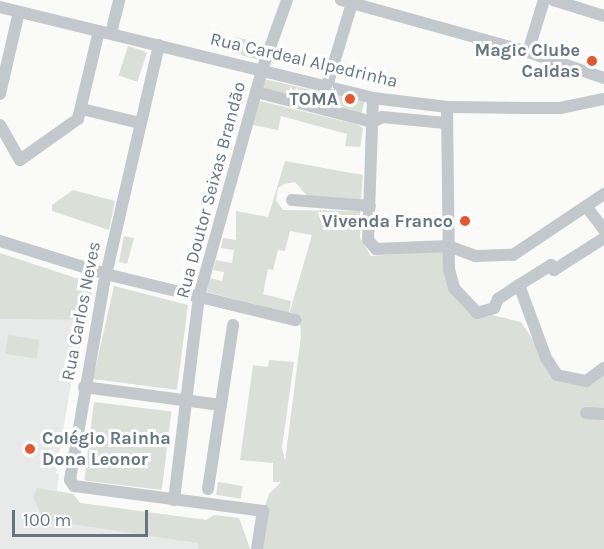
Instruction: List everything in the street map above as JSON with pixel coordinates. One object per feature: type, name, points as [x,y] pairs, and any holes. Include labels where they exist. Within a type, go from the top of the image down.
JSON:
[{"type":"street","points":[[0,124],[20,160],[78,119],[105,32],[119,0]]},
{"type":"street","name":"Rua Doutor Seixas Brandão","points":[[174,500],[199,296],[262,70],[287,0]]},
{"type":"street","points":[[528,52],[544,0]]},
{"type":"street","points":[[553,0],[604,15]]},
{"type":"street","points":[[327,86],[349,1],[528,52],[604,78]]},
{"type":"street","name":"Rua Cardeal Alpedrinha","points":[[0,7],[373,98],[447,107],[560,108],[604,99]]},
{"type":"street","points":[[0,94],[19,12]]},
{"type":"street","name":"Rua Carlos Neves","points":[[159,45],[106,274],[84,387],[70,480],[74,486],[263,511],[257,549]]},
{"type":"street","name":"Rua Cardeal Alpedrinha","points":[[256,92],[374,122],[382,117],[446,123]]},
{"type":"street","points":[[373,98],[374,122],[368,240],[376,249],[448,246],[476,256],[513,255],[604,194]]},
{"type":"street","points":[[447,107],[448,246],[454,288],[477,313],[494,308],[498,299],[519,285],[551,265],[554,270],[604,238]]},
{"type":"street","points":[[82,109],[140,123]]},
{"type":"street","points":[[292,200],[369,206]]},
{"type":"street","points":[[585,206],[604,230]]},
{"type":"street","points":[[0,241],[106,274],[295,320]]},
{"type":"street","points":[[519,285],[547,361],[557,375],[573,382],[586,381],[604,368]]},
{"type":"street","points":[[208,489],[233,325]]},
{"type":"street","points":[[84,387],[221,405]]},
{"type":"shaded area","points":[[236,37],[263,44],[259,60],[232,52]]},
{"type":"shaded area","points":[[128,46],[147,52],[137,82],[118,75]]},
{"type":"shaded area","points":[[260,78],[364,102],[362,114],[257,90]]},
{"type":"shaded area","points":[[256,100],[359,125],[363,129],[360,147],[345,146],[347,134],[281,116],[278,130],[247,124]]},
{"type":"shaded area","points":[[285,161],[363,175],[361,200],[308,197],[295,182],[284,184],[278,188],[276,200],[283,210],[360,211],[360,238],[371,256],[445,250],[451,274],[475,311],[521,322],[547,361],[577,382],[604,367],[604,549],[257,549],[263,511],[269,494],[281,482],[273,482],[273,463],[240,460],[253,365],[268,367],[269,360],[294,362],[282,447],[285,461],[301,336],[300,322],[290,311],[312,235],[290,231],[285,251],[278,250],[273,270],[268,269],[263,294],[291,301],[289,313],[207,292],[209,278],[222,281],[224,272],[213,270],[216,260],[232,263],[234,250],[221,248],[223,238],[236,240],[236,211],[268,217]]},
{"type":"shaded area","points":[[73,190],[115,201],[109,230],[52,211],[52,205]]},
{"type":"shaded area","points":[[124,236],[134,238],[127,264],[119,262]]},
{"type":"shaded area","points":[[0,253],[94,284],[86,320],[0,319]]},
{"type":"shaded area","points":[[114,286],[188,305],[177,390],[93,379]]},
{"type":"shaded area","name":"Colégio Rainha Dona Leonor","points":[[0,319],[86,320],[71,384],[56,473],[59,474],[57,491],[73,494],[80,503],[206,520],[214,515],[239,518],[250,549],[0,549]]},
{"type":"shaded area","points":[[8,335],[40,340],[37,359],[5,354]]},
{"type":"shaded area","points":[[94,402],[171,412],[162,490],[84,480]]},
{"type":"shaded area","points":[[218,482],[243,486],[241,499],[216,495]]},
{"type":"shaded area","points":[[37,488],[73,494],[80,503],[206,520],[214,515],[239,518],[250,549],[198,549],[198,543],[52,521],[42,517],[33,497]]},
{"type":"place","name":"Magic Clube Caldas","points":[[592,61]]},
{"type":"place","name":"TOMA","points":[[350,99]]},
{"type":"place","name":"Vivenda Franco","points":[[465,221]]},
{"type":"place","name":"Colégio Rainha Dona Leonor","points":[[30,449]]}]
